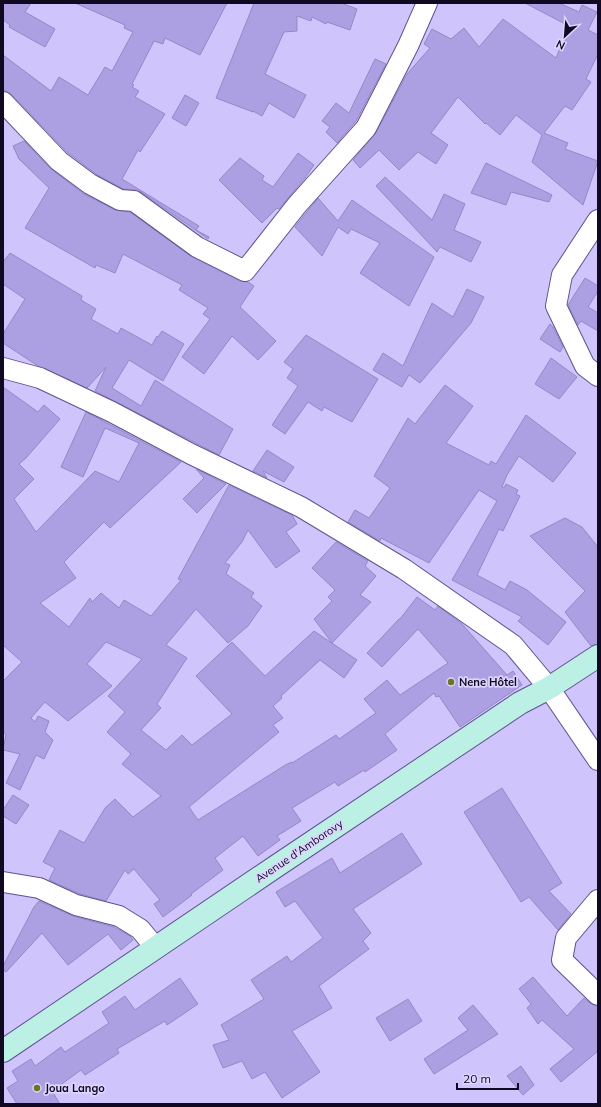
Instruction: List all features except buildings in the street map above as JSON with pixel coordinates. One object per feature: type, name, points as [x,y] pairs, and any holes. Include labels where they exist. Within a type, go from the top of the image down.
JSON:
[{"type":"main road","name":"Avenue d'Amborovy","points":[[3,1051],[520,703],[549,688],[598,656]]},
{"type":"street","points":[[3,102],[59,161],[90,184],[120,200],[134,201],[197,247],[245,271],[297,205],[366,128],[408,46],[427,3]]},
{"type":"street","points":[[598,220],[562,275],[556,306],[585,366],[598,376]]},
{"type":"street","points":[[3,368],[40,378],[112,412],[191,454],[301,507],[404,569],[513,645],[549,688],[598,760]]},
{"type":"street","points":[[3,882],[39,888],[76,905],[119,916],[140,929],[156,947]]},
{"type":"street","points":[[598,900],[566,938],[562,960],[598,995]]},
{"type":"place","name":"Nene Hôtel","points":[[451,682]]},
{"type":"place","name":"Joua Lango","points":[[37,1088]]}]
